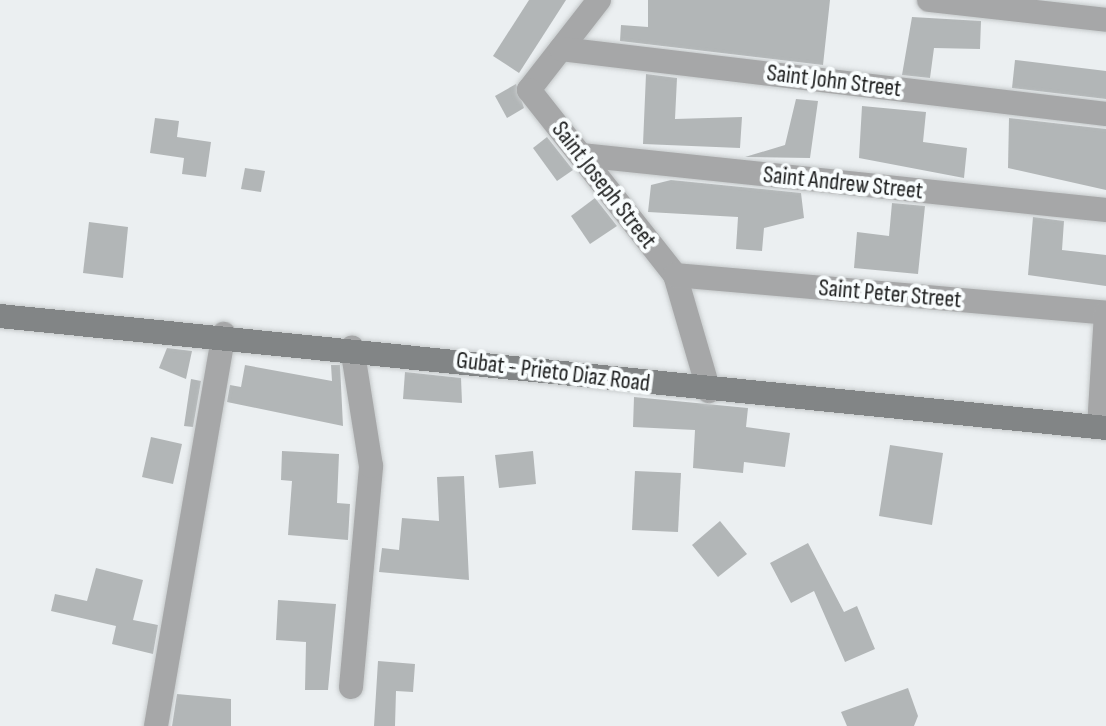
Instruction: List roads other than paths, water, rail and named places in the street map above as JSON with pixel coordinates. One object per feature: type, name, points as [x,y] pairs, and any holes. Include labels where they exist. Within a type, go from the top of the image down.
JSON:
[{"type":"main road","name":"Gubat - Prieto Diaz Road","points":[[0,316],[224,334],[709,391],[1102,428]]},
{"type":"street","name":"Saint Joseph Street","points":[[599,0],[529,90],[675,275],[709,391]]},
{"type":"street","points":[[929,0],[1106,20]]},
{"type":"street","name":"Saint John Street","points":[[561,49],[1106,114]]},
{"type":"street","name":"Saint Andrew Street","points":[[581,155],[1106,210]]},
{"type":"street","name":"Saint Peter Street","points":[[675,275],[1106,313]]},
{"type":"street","points":[[1102,428],[1106,313]]},
{"type":"street","points":[[156,726],[224,334]]},
{"type":"street","points":[[351,687],[371,466],[352,348]]}]
